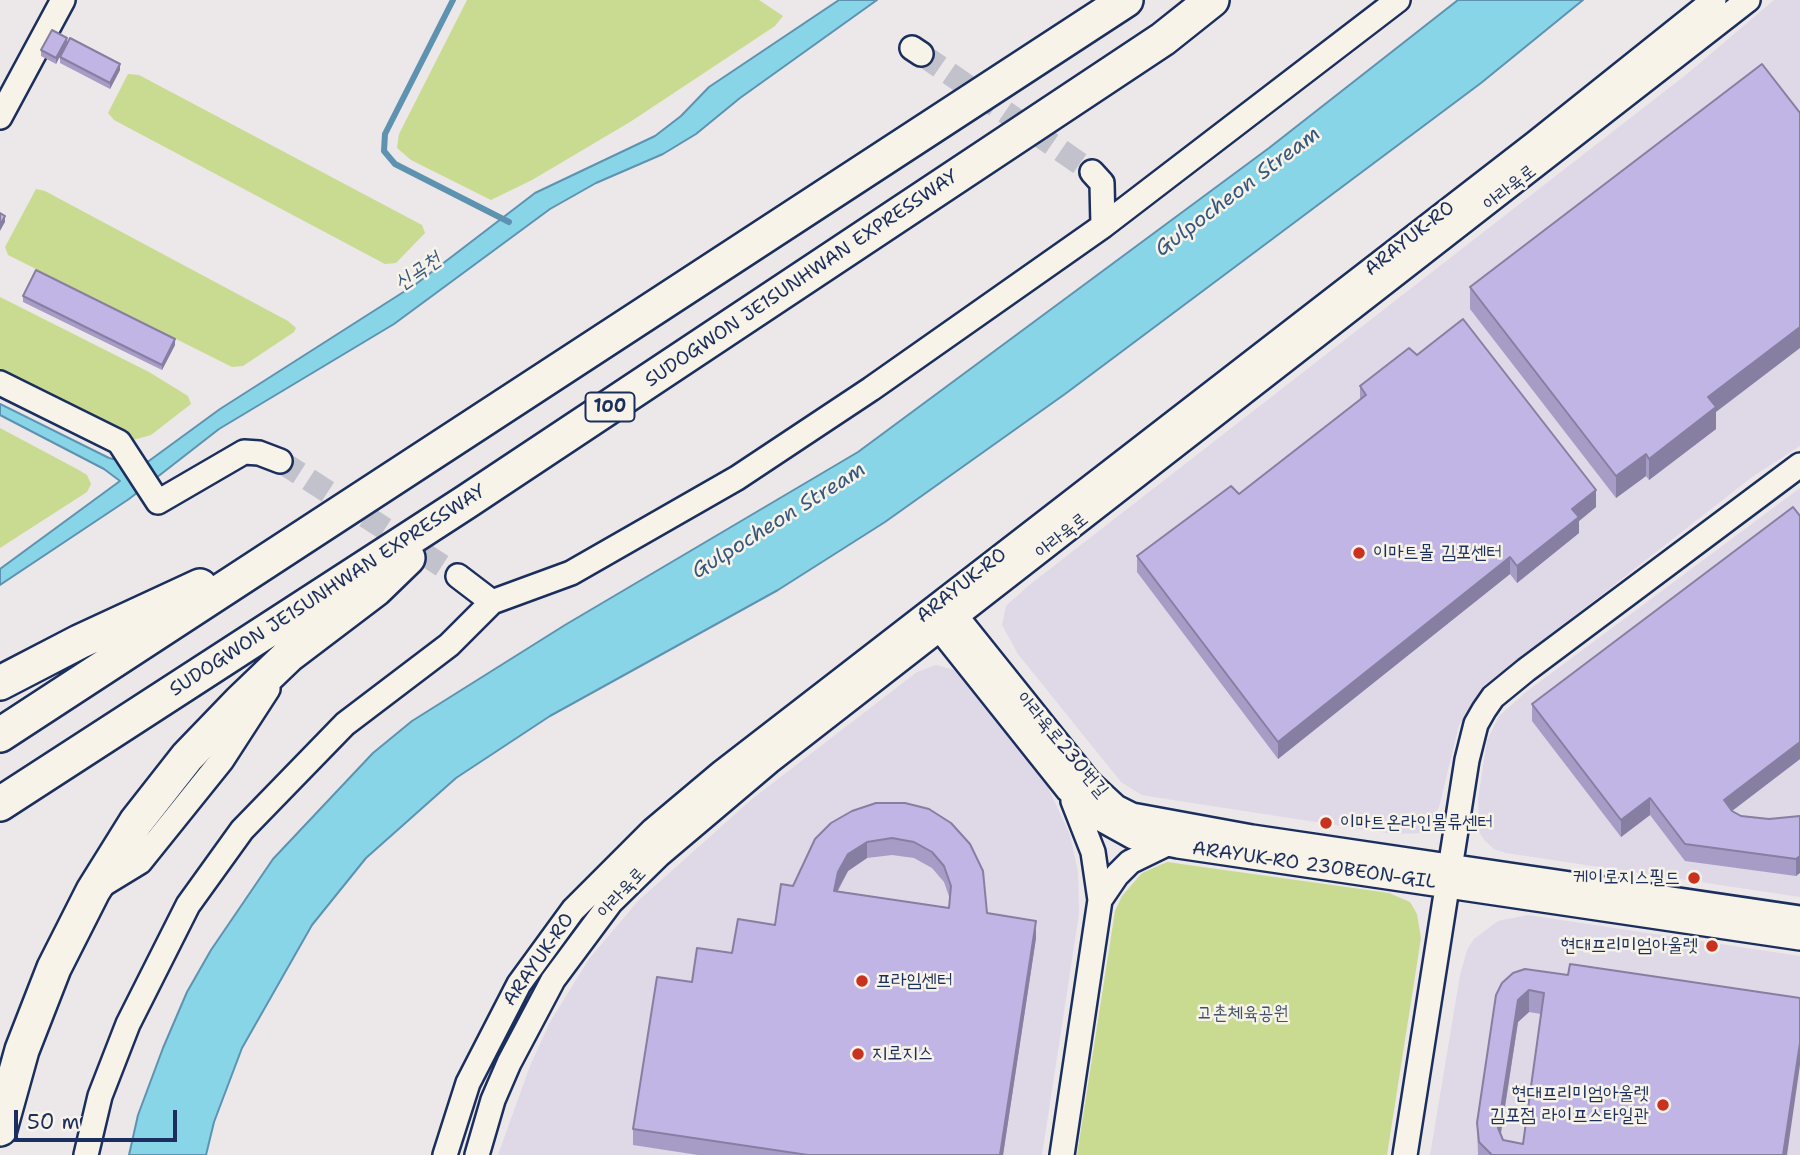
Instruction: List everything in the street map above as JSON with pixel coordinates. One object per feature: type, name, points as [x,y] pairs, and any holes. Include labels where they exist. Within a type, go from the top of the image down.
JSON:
[{"type":"highway","points":[[0,735],[310,536],[1126,0]]},
{"type":"highway","name":"SUDOGWON JE1SUNHWAN EXPRESSWAY","points":[[0,804],[466,502],[1164,39],[1212,0]]},
{"type":"highway","points":[[0,1129],[22,1050],[54,968],[93,891],[136,822],[187,757],[289,655],[376,589],[466,502]]},
{"type":"highway","points":[[0,683],[79,642],[310,536]]},
{"type":"street","points":[[0,117],[63,0]]},
{"type":"street","points":[[86,1155],[100,1096],[141,994],[188,905],[230,845],[326,741],[449,645],[492,602],[571,573],[761,464],[1103,226],[1398,0]]},
{"type":"street","name":"ARAYUK-RO","points":[[445,1155],[468,1083],[500,1018],[535,960],[573,910],[653,830],[722,772],[942,614],[1714,0]]},
{"type":"street","name":"아라육로","points":[[477,1155],[494,1100],[527,1025],[570,953],[611,902],[659,855],[942,614],[1748,0]]},
{"type":"street","points":[[1092,172],[1102,183],[1103,226]]},
{"type":"street","points":[[0,383],[109,436],[126,450],[158,502],[244,452],[259,453],[280,461]]},
{"type":"street","points":[[1405,1155],[1476,724],[1493,696],[1800,465]]},
{"type":"street","points":[[458,576],[492,602]]},
{"type":"street","name":"ARAYUK-RO 230BEON-GIL","points":[[942,614],[1068,790],[1095,816],[1133,837],[1167,844],[1450,875],[1800,937]]},
{"type":"street","name":"아라육로230번길","points":[[942,614],[1089,782],[1124,811],[1155,821],[1450,875],[1800,919]]},
{"type":"street","points":[[1062,1155],[1100,900],[1093,852],[1068,790]]},
{"type":"street","points":[[1100,900],[1116,875],[1130,862],[1167,844]]},
{"type":"shaded area","points":[[1774,0],[1800,0],[1800,446],[1752,477],[1490,682],[1459,725],[1439,807],[1428,828],[1421,833],[1394,834],[1142,795],[1121,782],[1018,654],[1002,625],[1006,606],[1028,586],[1687,74]]},
{"type":"shaded area","points":[[1800,488],[1800,897],[1494,849],[1479,832],[1478,799],[1487,741],[1499,716],[1526,692]]},
{"type":"shaded area","points":[[936,665],[955,670],[963,677],[1027,756],[1046,783],[1070,835],[1078,872],[1079,914],[1042,1155],[498,1155],[530,1066],[550,1022],[589,959],[638,901],[752,799],[917,672]]},
{"type":"shaded area","points":[[1528,915],[1800,956],[1800,1155],[1430,1155],[1460,975],[1467,950],[1474,939],[1498,921]]},
{"type":"green space","points":[[467,0],[759,0],[783,16],[775,26],[630,122],[532,180],[491,200],[411,160],[397,148],[399,134]]},
{"type":"green space","points":[[128,74],[139,75],[422,225],[425,233],[396,263],[385,264],[114,120],[108,113]]},
{"type":"green space","points":[[36,189],[45,191],[288,321],[296,328],[294,332],[243,366],[232,367],[8,255],[5,247]]},
{"type":"green space","points":[[0,297],[149,372],[188,396],[191,404],[151,435],[133,440],[0,375]]},
{"type":"green space","points":[[0,428],[87,475],[91,484],[87,492],[0,548]]},
{"type":"green space","name":"고촌체육공원","points":[[1167,862],[1389,893],[1410,902],[1417,914],[1421,938],[1387,1155],[1077,1155],[1115,911],[1122,896],[1142,873]]},
{"type":"water","points":[[839,0],[877,0],[740,98],[696,134],[663,154],[596,183],[550,209],[394,324],[219,429],[129,499],[0,585],[0,569],[120,481],[104,469],[0,415],[0,404],[109,458],[142,466],[220,409],[416,284],[535,193],[655,136],[681,116],[709,87]]},
{"type":"water","name":"Gulpocheon Stream","points":[[1458,0],[1583,0],[1481,83],[1065,394],[885,522],[778,590],[550,716],[456,778],[366,858],[312,925],[242,1048],[214,1122],[206,1155],[129,1155],[138,1115],[163,1048],[187,992],[211,950],[273,859],[373,753],[412,721],[565,625],[858,452],[1269,148]]},
{"type":"building","points":[[52,30],[67,38],[56,58],[41,50]]},
{"type":"building","points":[[70,38],[120,64],[110,83],[60,57]]},
{"type":"building","points":[[1762,64],[1800,113],[1800,327],[1708,397],[1716,407],[1649,459],[1646,454],[1616,476],[1470,287]]},
{"type":"building","points":[[36,270],[175,339],[162,365],[23,296]]},
{"type":"building","name":"이마트몰 김포센터","points":[[1463,319],[1596,490],[1572,509],[1579,517],[1517,566],[1510,557],[1278,742],[1137,556],[1231,486],[1239,494],[1366,395],[1360,386],[1409,348],[1417,355]]},
{"type":"building","points":[[1793,507],[1800,516],[1800,742],[1724,800],[1732,811],[1741,816],[1769,819],[1800,816],[1800,856],[1796,859],[1685,844],[1650,798],[1621,820],[1532,704]]},
{"type":"building","name":"프라임센터","points":[[876,803],[905,803],[929,809],[951,823],[970,844],[983,871],[987,913],[1036,921],[1000,1155],[808,1155],[633,1129],[657,977],[692,982],[697,948],[732,953],[738,919],[775,925],[781,884],[793,886],[815,839],[831,823],[852,811]],"holes":[[[892,838],[914,842],[932,852],[944,866],[951,886],[949,908],[834,891],[838,872],[848,854],[867,842]]]},
{"type":"building","name":"현대프리미엄아울렛 김포점 라이프스타일관","points":[[1570,964],[1800,998],[1800,1043],[1783,1155],[1492,1155],[1479,1142],[1477,1123],[1496,995],[1502,983],[1513,973],[1525,969],[1568,975]],"holes":[[[1529,990],[1544,993],[1523,1144],[1503,1140],[1498,1128],[1518,1000]]]},
{"type":"waterway","points":[[453,0],[385,134],[384,151],[395,164],[509,222]]},
{"type":"tunnel","points":[[921,54],[1092,172]]},
{"type":"tunnel","points":[[280,461],[458,576]]},
{"type":"place","name":"이마트몰 김포센터","points":[[1359,553]]},
{"type":"place","name":"이마트온라인물류센터","points":[[1326,823]]},
{"type":"place","name":"케이로지스필드","points":[[1694,878]]},
{"type":"place","name":"현대프리미엄아울렛","points":[[1712,946]]},
{"type":"place","name":"프라임센터","points":[[862,981]]},
{"type":"place","name":"지로지스","points":[[858,1054]]},
{"type":"place","name":"현대프리미엄아울렛 김포점 라이프스타일관","points":[[1663,1105]]},
{"type":"water label","name":"신곡천","points":[[418,272]]}]
